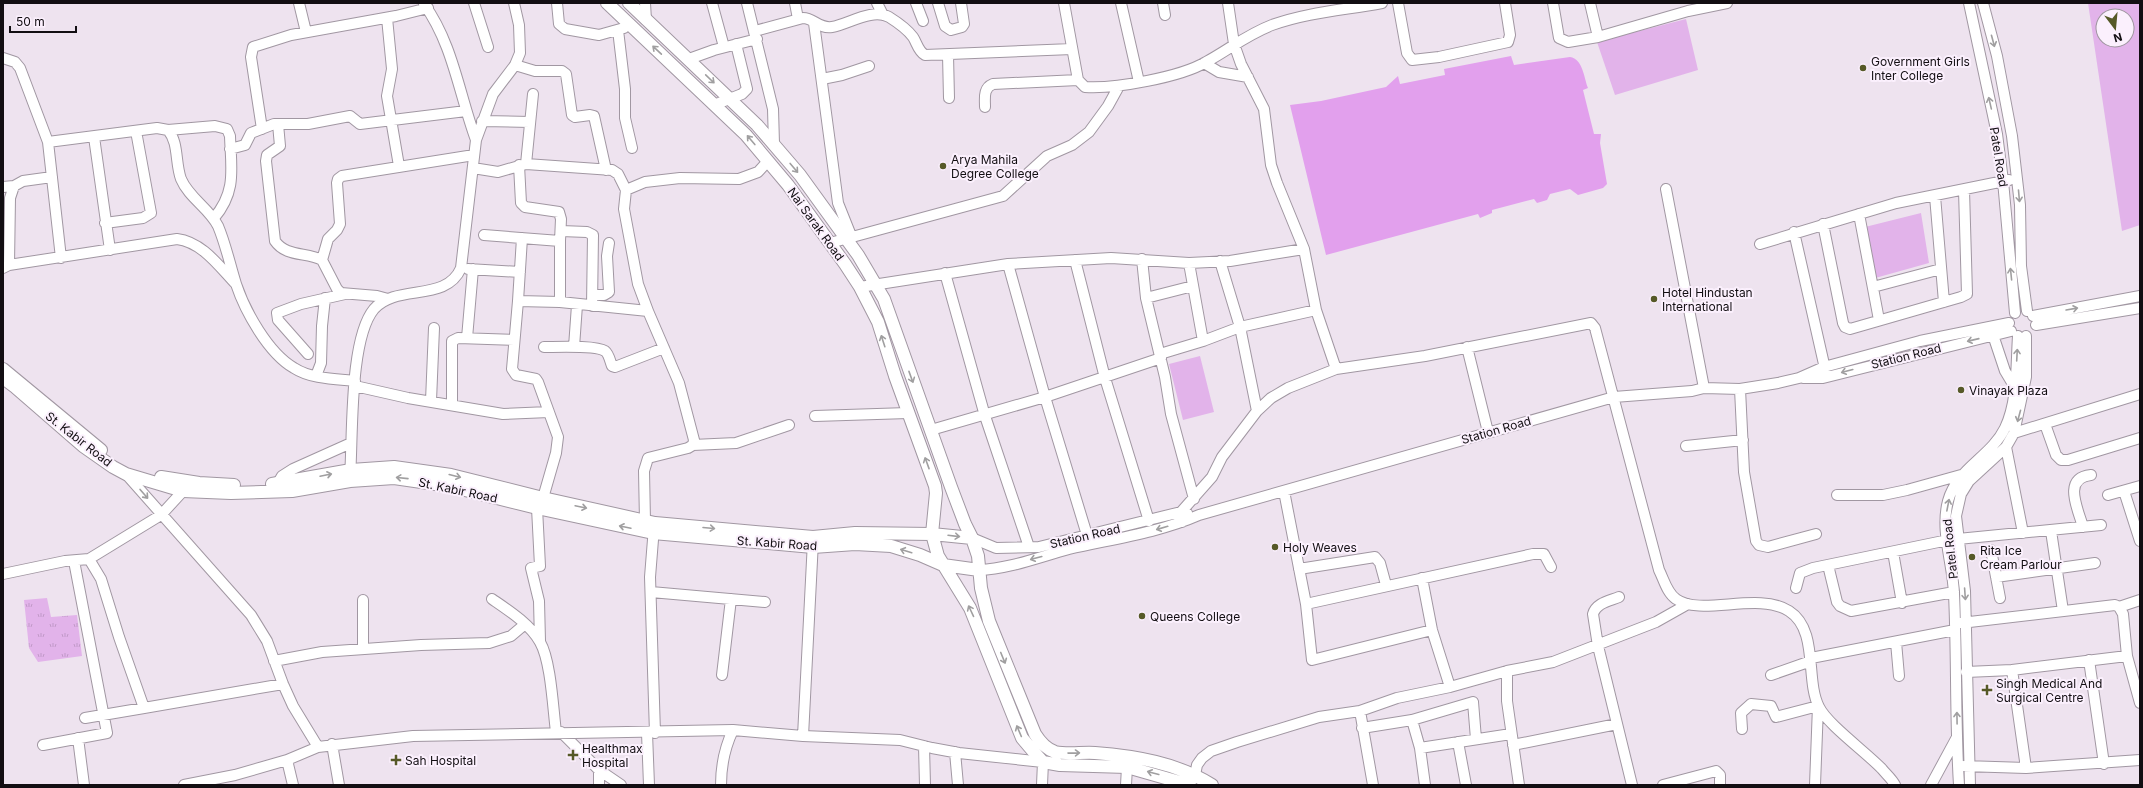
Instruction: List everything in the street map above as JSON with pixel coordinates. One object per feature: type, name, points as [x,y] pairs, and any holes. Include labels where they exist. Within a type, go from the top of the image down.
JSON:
[{"type":"main road","name":"Nai Sarak Road","points":[[607,3],[624,28],[714,105],[746,135],[799,200],[860,287],[878,322],[934,486],[936,501],[932,534]]},
{"type":"main road","name":"Nai Sarak Road","points":[[629,3],[757,124],[849,238],[876,284],[891,315],[951,487],[972,538],[979,570],[980,588],[989,622],[1023,710],[1034,734],[1047,748],[1058,752],[1123,755],[1160,763],[1193,780]]},
{"type":"main road","points":[[799,200],[812,191]]},
{"type":"main road","name":"St. Kabir Road","points":[[3,368],[100,449],[118,462],[138,471],[199,483],[275,488]]},
{"type":"main road","name":"St. Kabir Road","points":[[3,378],[83,446],[126,474],[183,491],[231,493],[275,488],[394,467],[451,475],[540,503],[651,526],[813,542],[891,546],[920,555],[943,565],[979,570]]},
{"type":"main road","name":"St. Kabir Road","points":[[813,542],[856,533],[932,534],[972,538]]},
{"type":"main road","points":[[932,534],[934,544],[943,565],[961,591],[970,608],[1022,738],[1043,762],[1060,765],[1127,767],[1212,785]]},
{"type":"street","points":[[299,3],[306,32]]},
{"type":"street","points":[[474,3],[488,47]]},
{"type":"street","points":[[350,475],[355,383],[360,341],[368,318],[380,303],[388,299],[441,287],[451,283],[461,268],[476,140],[493,94],[515,65],[520,53],[521,41],[514,3]]},
{"type":"street","points":[[557,3],[559,24],[565,29],[600,35],[624,28],[625,122],[632,148]]},
{"type":"street","points":[[645,3],[646,20]]},
{"type":"street","points":[[712,3],[724,47]]},
{"type":"street","points":[[747,3],[773,109],[774,144]]},
{"type":"street","points":[[795,3],[798,19]]},
{"type":"street","points":[[877,3],[883,15],[908,32],[925,55],[1072,49]]},
{"type":"street","points":[[916,3],[923,21]]},
{"type":"street","points":[[938,3],[945,26],[951,30],[962,27],[964,24],[961,3]]},
{"type":"street","points":[[1064,3],[1078,80],[1085,87],[1119,86],[1184,71],[1204,63],[1254,33],[1288,19],[1318,12],[1378,3]]},
{"type":"street","points":[[1121,3],[1139,82]]},
{"type":"street","points":[[1163,3],[1165,15]]},
{"type":"street","points":[[1228,3],[1234,44],[1241,64],[1264,109],[1272,165],[1277,183],[1304,249],[1316,310],[1336,369]]},
{"type":"street","points":[[1398,3],[1407,53],[1412,60],[1416,60],[1508,42],[1510,35],[1505,3]]},
{"type":"street","points":[[1553,3],[1556,28],[1559,38],[1568,42],[1598,37],[1688,11],[1723,3]]},
{"type":"street","points":[[1590,3],[1598,37]]},
{"type":"street","name":"Patel Road","points":[[1969,3],[1997,134],[2004,181],[2015,312]]},
{"type":"street","name":"Patel Road","points":[[1983,3],[1997,56],[2012,136],[2017,178],[2020,266],[2032,317]]},
{"type":"street","points":[[262,129],[251,49],[256,45],[306,32],[387,18],[426,6],[447,45],[476,140]]},
{"type":"street","points":[[689,59],[736,44],[798,19],[806,18],[820,26],[831,27],[869,16],[883,15]]},
{"type":"street","points":[[387,18],[392,69],[387,96],[399,166]]},
{"type":"street","points":[[814,23],[822,79],[829,147],[838,203],[849,238]]},
{"type":"street","points":[[714,105],[745,92],[747,89],[736,44]]},
{"type":"street","points":[[948,55],[949,98]]},
{"type":"street","points":[[3,58],[15,62],[20,68],[48,142],[61,258]]},
{"type":"street","points":[[1204,63],[1219,72],[1248,76]]},
{"type":"street","points":[[515,65],[527,69],[562,71],[566,74],[572,115],[574,117],[594,116],[606,170]]},
{"type":"street","points":[[822,79],[842,75],[869,66]]},
{"type":"street","points":[[985,107],[985,92],[989,86],[993,84],[1078,80]]},
{"type":"street","points":[[830,243],[1003,196],[1047,156],[1072,145],[1089,132],[1108,106],[1119,86]]},
{"type":"street","points":[[533,94],[523,165],[521,202],[525,207],[560,212],[560,302]]},
{"type":"street","points":[[230,149],[245,145],[250,134],[270,124],[308,124],[350,116],[360,124],[466,111]]},
{"type":"street","points":[[482,121],[530,122]]},
{"type":"street","points":[[278,124],[280,146],[270,152],[266,157],[275,240],[282,248],[291,252],[322,260]]},
{"type":"street","points":[[48,142],[157,128],[168,130],[216,126],[225,127],[230,136],[230,189],[223,207],[214,218]]},
{"type":"street","points":[[168,130],[174,141],[178,171],[186,189],[214,218],[223,236],[236,285],[255,323],[267,342],[281,358],[294,368],[316,376],[355,383],[431,401],[503,414],[549,412]]},
{"type":"street","points":[[105,223],[143,218],[151,213],[136,131]]},
{"type":"street","points":[[94,136],[110,250]]},
{"type":"street","points":[[345,294],[337,289],[322,260],[328,239],[338,230],[340,224],[338,179],[346,175],[474,155]]},
{"type":"street","points":[[626,190],[645,182],[680,178],[739,179],[758,172],[768,161]]},
{"type":"street","points":[[473,168],[498,172],[523,165],[612,170],[618,174],[626,190],[624,202],[638,284],[679,383],[694,435],[693,445]]},
{"type":"street","points":[[3,187],[14,186],[23,181],[52,177]]},
{"type":"street","points":[[1760,244],[1794,232],[1896,203],[2017,178]]},
{"type":"street","points":[[14,186],[10,198],[6,266],[177,239],[187,240],[196,245],[210,257],[236,285]]},
{"type":"street","points":[[1666,189],[1704,388]]},
{"type":"street","points":[[1823,224],[1845,327],[1850,329],[1965,296],[1969,290],[1964,190]]},
{"type":"street","points":[[1935,196],[1944,302]]},
{"type":"street","points":[[1859,214],[1879,320]]},
{"type":"street","points":[[484,235],[522,238],[560,236],[587,232],[593,235],[592,306]]},
{"type":"street","points":[[1794,232],[1827,377]]},
{"type":"street","points":[[522,238],[518,301],[511,363],[513,372],[516,375],[536,379],[557,430],[558,442],[540,503],[540,566],[531,568],[539,601],[540,641],[547,662],[559,732],[599,770],[620,785]]},
{"type":"street","points":[[593,295],[604,295],[609,292],[607,256],[608,243]]},
{"type":"street","points":[[860,287],[945,272],[1008,264],[1075,260],[1142,259],[1188,263],[1220,261],[1304,249]]},
{"type":"street","points":[[1142,259],[1146,298],[1172,414],[1194,499]]},
{"type":"street","points":[[1075,260],[1105,378],[1149,521]]},
{"type":"street","points":[[1220,261],[1240,327],[1257,411]]},
{"type":"street","points":[[1188,263],[1204,341]]},
{"type":"street","points":[[1008,264],[1045,397],[1087,535]]},
{"type":"street","points":[[461,268],[520,272]]},
{"type":"street","points":[[467,338],[473,269]]},
{"type":"street","points":[[1873,287],[1941,269]]},
{"type":"street","points":[[945,272],[985,416],[1029,547]]},
{"type":"street","points":[[1146,298],[1193,286]]},
{"type":"street","points":[[308,354],[276,315],[279,311],[345,294],[367,295],[388,299]]},
{"type":"street","points":[[2032,317],[2140,296]]},
{"type":"street","points":[[316,376],[321,363],[322,326],[325,298]]},
{"type":"street","points":[[518,301],[560,302],[577,305],[648,311]]},
{"type":"street","points":[[574,347],[577,305]]},
{"type":"street","points":[[2032,317],[2033,331],[2016,331],[2015,312],[2032,317],[2140,308]]},
{"type":"street","points":[[931,430],[985,416],[1105,378],[1240,327],[1316,310]]},
{"type":"street","points":[[1182,517],[1212,477],[1222,457],[1257,411],[1271,398],[1288,388],[1336,369],[1425,356],[1591,323],[1595,328],[1614,396],[1659,570],[1667,588],[1676,599],[1688,604],[1758,603],[1782,608],[1797,617],[1803,628],[1811,660],[1814,693],[1818,706],[1815,785]]},
{"type":"street","points":[[431,401],[434,328]]},
{"type":"street","name":"Patel Road","points":[[1970,785],[1965,592],[1946,516],[1951,490],[1961,475],[1994,443],[2005,429],[2014,386],[2016,331]]},
{"type":"street","name":"Patel Road","points":[[1959,785],[1953,540],[1956,516],[1961,494],[1969,482],[2006,447],[2014,433],[2020,415],[2026,378],[2016,331]]},
{"type":"street","name":"Station Road","points":[[1799,378],[1824,367],[1920,342],[2016,331]]},
{"type":"street","name":"Station Road","points":[[972,538],[996,548],[1029,547],[1149,521],[1199,515],[1614,396],[1692,391],[1704,388],[1740,389],[1799,378],[1827,377],[1993,335],[2016,331]]},
{"type":"street","points":[[1993,335],[2005,371],[2014,386]]},
{"type":"street","points":[[452,404],[451,344],[455,339],[467,338],[514,340]]},
{"type":"street","points":[[544,347],[574,347],[603,350],[608,354],[612,366],[615,367],[664,348]]},
{"type":"street","points":[[1467,347],[1488,432]]},
{"type":"street","points":[[1740,389],[1747,497],[1752,526],[1759,545],[1768,547],[1816,534]]},
{"type":"street","points":[[2014,433],[2140,394]]},
{"type":"street","points":[[815,416],[908,413]]},
{"type":"street","points":[[649,785],[651,733],[651,526],[644,471],[648,458],[693,445],[736,443],[789,424]]},
{"type":"street","points":[[2045,424],[2056,455],[2062,460],[2068,460],[2140,438]]},
{"type":"street","points":[[1686,446],[1743,440]]},
{"type":"street","points":[[275,488],[282,476],[293,469],[351,442]]},
{"type":"street","points":[[2006,447],[2023,533]]},
{"type":"street","points":[[126,474],[251,615],[267,642],[282,684],[318,747]]},
{"type":"street","points":[[1837,495],[1883,495],[1961,475]]},
{"type":"street","points":[[2083,527],[2072,489],[2077,480],[2083,476],[2091,476]]},
{"type":"street","points":[[2108,495],[2140,486]]},
{"type":"street","points":[[2124,490],[2140,541]]},
{"type":"street","points":[[3,574],[65,560],[90,559],[161,515],[183,491]]},
{"type":"street","points":[[1284,491],[1306,604],[1312,660],[1432,630]]},
{"type":"street","name":"Station Road","points":[[979,570],[994,570],[1182,517]]},
{"type":"street","points":[[1796,588],[1800,573],[1828,565],[1953,540],[2100,525]]},
{"type":"street","points":[[2052,531],[2063,611]]},
{"type":"street","points":[[803,736],[813,542]]},
{"type":"street","points":[[1991,550],[2000,598]]},
{"type":"street","points":[[1892,552],[1902,603]]},
{"type":"street","points":[[1306,604],[1497,560],[1540,553],[1546,556],[1551,567]]},
{"type":"street","points":[[1299,569],[1375,557],[1380,563],[1386,585]]},
{"type":"street","points":[[90,559],[101,579],[118,637],[144,708]]},
{"type":"street","points":[[43,745],[107,733],[74,560]]},
{"type":"street","points":[[1996,577],[2095,563]]},
{"type":"street","points":[[1828,565],[1837,602],[1845,609],[1858,610],[1902,603],[1954,592]]},
{"type":"street","points":[[1422,578],[1432,630],[1450,687]]},
{"type":"street","points":[[651,592],[765,602]]},
{"type":"street","points":[[1619,597],[1600,604],[1594,610],[1593,614],[1598,646],[1632,785]]},
{"type":"street","points":[[492,599],[524,624],[540,641]]},
{"type":"street","points":[[722,676],[731,599]]},
{"type":"street","points":[[363,600],[363,649]]},
{"type":"street","points":[[1771,675],[1811,660],[1896,642],[1955,627],[1966,622],[2110,605],[2119,607],[2140,600]]},
{"type":"street","points":[[1193,780],[1197,765],[1211,751],[1278,728],[1319,717],[1360,710],[1397,698],[1450,687],[1507,671],[1553,662],[1598,646],[1656,622],[1688,604]]},
{"type":"street","points":[[2119,607],[2123,614],[2127,656],[2140,703]]},
{"type":"street","points":[[274,661],[322,652],[490,643],[511,636],[524,624]]},
{"type":"street","points":[[1896,642],[1899,676]]},
{"type":"street","points":[[1966,672],[2012,670],[2127,656]]},
{"type":"street","points":[[2089,660],[2104,764]]},
{"type":"street","points":[[2012,670],[2026,768]]},
{"type":"street","points":[[1507,671],[1507,701],[1519,785]]},
{"type":"street","points":[[85,718],[282,684]]},
{"type":"street","points":[[1362,728],[1412,720],[1473,702],[1476,739]]},
{"type":"street","points":[[1742,729],[1741,713],[1751,704],[1771,706],[1776,716],[1818,706]]},
{"type":"street","points":[[1818,706],[1834,724],[1867,753],[1895,785]]},
{"type":"street","points":[[1360,710],[1373,785]]},
{"type":"street","points":[[1412,720],[1420,748],[1425,785]]},
{"type":"street","points":[[1513,745],[1617,724]]},
{"type":"street","points":[[721,785],[721,764],[727,742],[733,730]]},
{"type":"street","points":[[184,785],[235,775],[287,760],[318,747],[332,744],[413,736],[559,732],[651,733],[733,730],[803,736],[900,740],[955,752],[1043,762],[1042,785]]},
{"type":"street","points":[[1420,748],[1511,734]]},
{"type":"street","points":[[1931,785],[1957,736]]},
{"type":"street","points":[[78,738],[84,785]]},
{"type":"street","points":[[1458,742],[1466,785]]},
{"type":"street","points":[[332,744],[339,785]]},
{"type":"street","points":[[924,746],[925,785]]},
{"type":"street","points":[[955,752],[958,785]]},
{"type":"street","points":[[287,760],[293,785]]},
{"type":"street","points":[[1958,766],[2026,768],[2104,764],[2140,760]]},
{"type":"street","points":[[1126,785],[1127,767]]},
{"type":"street","points":[[599,770],[599,785]]},
{"type":"street","points":[[1663,785],[1716,771],[1720,775],[1720,785]]},
{"type":"green space","points":[[2088,3],[2140,3],[2140,225],[2122,231]]},
{"type":"green space","points":[[1686,19],[1698,70],[1615,95],[1597,42]]},
{"type":"green space","points":[[1921,213],[1929,263],[1868,280],[1857,229]]},
{"type":"green space","points":[[1200,356],[1214,412],[1183,420],[1169,364]]},
{"type":"green space","points":[[47,598],[51,617],[77,615],[82,656],[38,662],[29,648],[24,600]]},
{"type":"shaded area","points":[[1511,56],[1514,65],[1570,57],[1578,61],[1588,88],[1583,90],[1594,134],[1601,134],[1600,143],[1607,184],[1603,188],[1578,195],[1570,189],[1550,194],[1547,200],[1537,203],[1534,199],[1492,210],[1492,213],[1480,218],[1478,214],[1326,255],[1290,105],[1321,101],[1386,87],[1398,76],[1400,84],[1445,75],[1444,69]]},
{"type":"place","name":"Government Girls Inter College","points":[[1863,68]]},
{"type":"place","name":"Arya Mahila Degree College","points":[[943,166]]},
{"type":"place","name":"Hotel Hindustan International","points":[[1654,299]]},
{"type":"place","name":"Vinayak Plaza","points":[[1961,390]]},
{"type":"place","name":"Holy Weaves","points":[[1275,547]]},
{"type":"place","name":"Rita Ice Cream Parlour","points":[[1972,557]]},
{"type":"place","name":"Queens College","points":[[1142,616]]},
{"type":"place","name":"Singh Medical And Surgical Centre","points":[[1987,690]]},
{"type":"place","name":"Healthmax Hospital","points":[[573,755]]},
{"type":"place","name":"Sah Hospital","points":[[396,760]]}]
